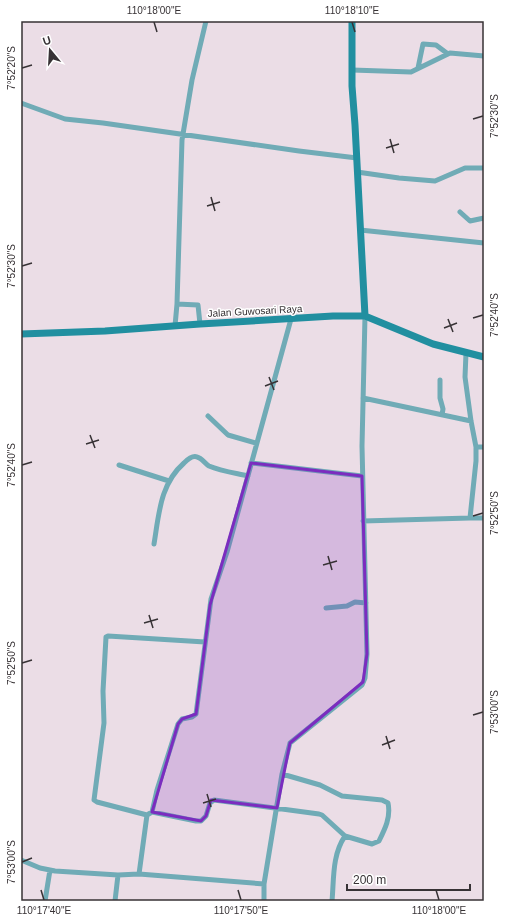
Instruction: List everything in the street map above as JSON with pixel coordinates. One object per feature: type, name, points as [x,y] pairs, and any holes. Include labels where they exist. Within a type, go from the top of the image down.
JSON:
[{"type":"street","points":[[175,326],[182,134],[192,80],[206,21]]},
{"type":"street","points":[[264,901],[264,884],[282,774],[289,746],[292,740],[339,704],[363,682],[367,654],[362,476],[365,316],[352,70],[352,21]]},
{"type":"street","points":[[418,68],[423,44],[436,45],[448,54]]},
{"type":"street","points":[[352,70],[411,72],[448,54],[453,53],[484,56]]},
{"type":"street","points":[[21,103],[65,119],[357,158]]},
{"type":"street","points":[[357,172],[435,181],[465,168],[484,168]]},
{"type":"street","points":[[460,212],[470,221],[484,218]]},
{"type":"street","points":[[360,230],[484,243]]},
{"type":"street","points":[[177,304],[198,305],[200,324]]},
{"type":"street","name":"Jalan Guwosari Raya","points":[[21,334],[105,331],[333,316],[365,316],[433,344],[484,357]]},
{"type":"street","points":[[152,812],[157,790],[178,724],[182,719],[192,717],[196,714],[212,599],[227,552],[291,319]]},
{"type":"street","points":[[466,353],[466,377],[471,421],[476,447],[476,462],[470,518]]},
{"type":"street","points":[[440,380],[440,398],[443,409],[442,415]]},
{"type":"street","points":[[363,398],[471,421]]},
{"type":"street","points":[[208,416],[228,435],[256,443]]},
{"type":"street","points":[[476,447],[484,447]]},
{"type":"street","points":[[154,544],[163,494],[169,480],[179,467],[192,457],[196,457],[210,466],[248,476]]},
{"type":"street","points":[[251,463],[362,476]]},
{"type":"street","points":[[119,465],[169,480]]},
{"type":"street","points":[[363,521],[484,518]]},
{"type":"street","points":[[326,608],[347,606],[355,602],[366,603]]},
{"type":"street","points":[[205,642],[106,637],[103,691],[104,723],[94,800],[147,815],[152,812],[196,821],[201,821],[206,816],[210,803],[214,800],[277,808],[322,815],[345,836],[372,844],[379,841],[387,822],[389,807],[387,802],[382,800],[342,796],[320,785],[282,774]]},
{"type":"street","points":[[139,874],[147,815]]},
{"type":"street","points":[[332,901],[336,858],[345,836]]},
{"type":"street","points":[[21,860],[40,868],[50,870],[118,875],[139,874],[264,884]]},
{"type":"street","points":[[45,901],[50,870]]},
{"type":"street","points":[[115,901],[118,875]]},
{"type":"highlighted area","points":[[251,463],[362,476],[367,654],[363,682],[290,743],[277,808],[211,800],[206,816],[201,821],[152,812],[178,724],[182,719],[196,714],[210,605]]}]
